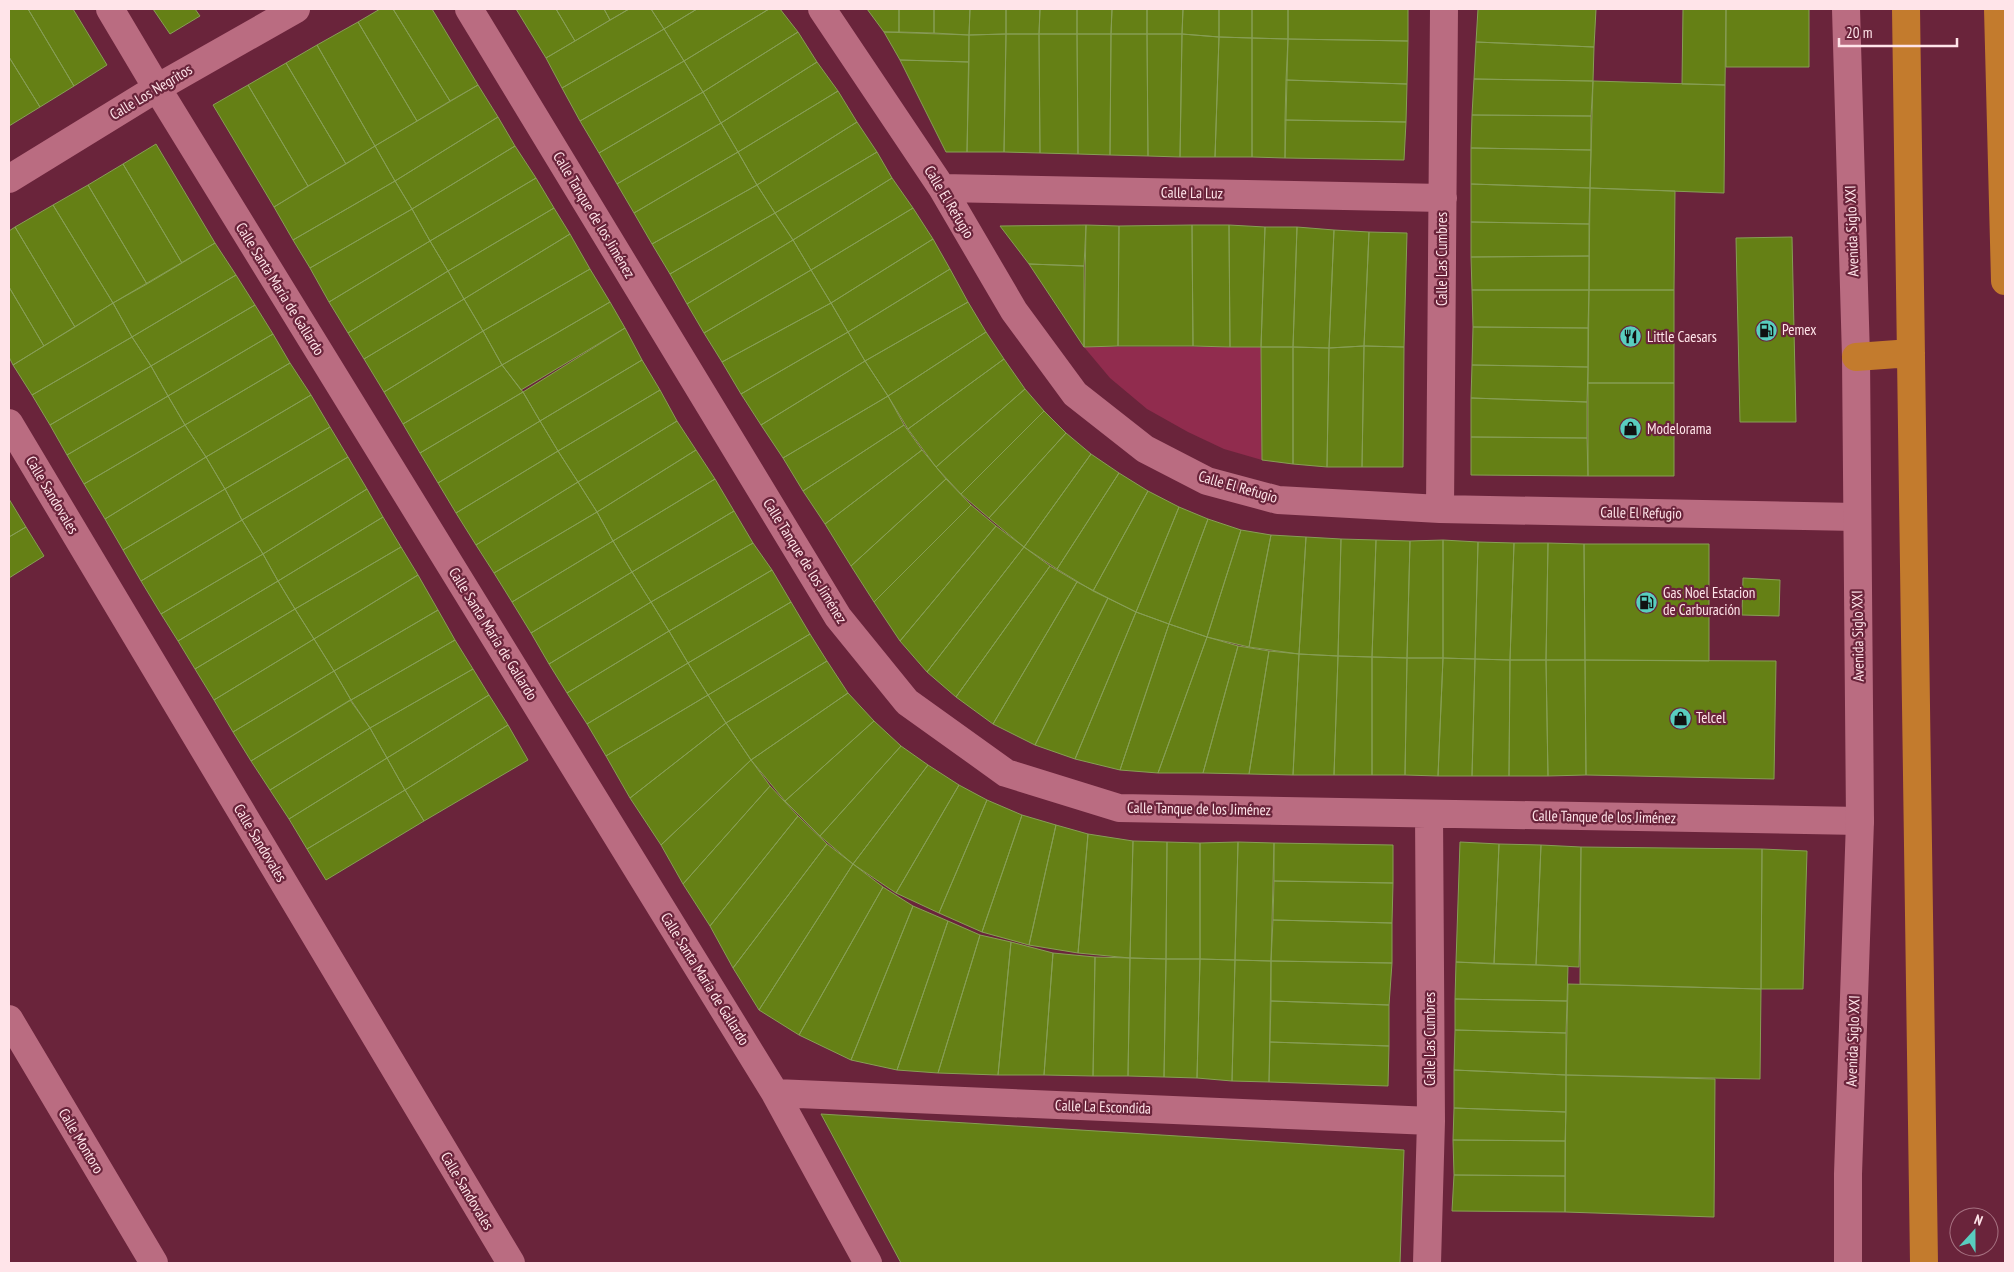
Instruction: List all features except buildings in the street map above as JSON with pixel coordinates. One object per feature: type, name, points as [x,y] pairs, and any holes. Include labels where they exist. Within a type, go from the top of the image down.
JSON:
[{"type":"highway","points":[[1906,9],[1924,1263]]},
{"type":"highway","points":[[1998,9],[2005,281]]},
{"type":"highway","points":[[1856,357],[1912,354]]},
{"type":"street","name":"Calle Santa María de Gallardo","points":[[110,9],[775,1093],[868,1263]]},
{"type":"street","name":"Calle Los Negritos","points":[[9,179],[157,88],[296,9]]},
{"type":"street","name":"Calle Tanque de los Jiménez","points":[[469,9],[838,617],[906,702],[1006,773],[1119,808],[1860,821]]},
{"type":"street","name":"Calle El Refugio","points":[[822,9],[942,188],[1014,311],[1075,394],[1145,449],[1207,481],[1278,500],[1440,509],[1857,517]]},
{"type":"street","name":"Calle Las Cumbres","points":[[1440,509],[1444,9]]},
{"type":"street","name":"Avenida Siglo XXI","points":[[1846,9],[1856,357],[1860,821],[1848,1174],[1848,1263]]},
{"type":"street","name":"Calle La Luz","points":[[942,188],[1443,198]]},
{"type":"street","name":"Calle Sandovales","points":[[9,423],[511,1263]]},
{"type":"street","name":"Calle Las Cumbres","points":[[1427,1263],[1431,1121],[1429,814]]},
{"type":"street","name":"Calle Montoro","points":[[9,1019],[154,1263]]},
{"type":"street","name":"Calle La Escondida","points":[[775,1093],[1431,1121]]},
{"type":"shaded area","points":[[1084,347],[1261,347],[1262,460],[1224,449],[1188,432],[1147,409],[1110,378]]},
{"type":"place","name":"Pemex","points":[[1766,330]]},
{"type":"place","name":"Little Caesars","points":[[1631,337]]},
{"type":"place","name":"Modelorama","points":[[1631,429]]},
{"type":"place","name":"Gas Noel Estacion de Carburación","points":[[1647,602]]},
{"type":"place","name":"Telcel","points":[[1680,718]]}]
